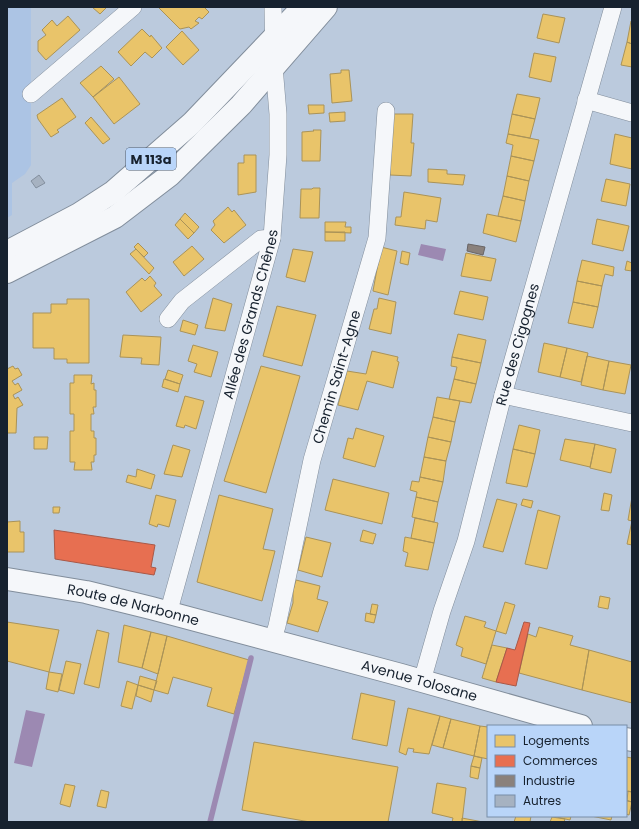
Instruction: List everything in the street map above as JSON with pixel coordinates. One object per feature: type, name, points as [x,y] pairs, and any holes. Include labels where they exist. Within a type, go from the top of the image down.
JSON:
[{"type":"main road","name":"M 113a","points":[[7,252],[79,214],[113,192],[192,123],[303,7]]},
{"type":"main road","name":"M 113a","points":[[7,272],[83,235],[115,217],[170,175],[241,105],[326,7]]},
{"type":"main road","name":"Route de Narbonne","points":[[7,579],[86,592],[265,639]]},
{"type":"main road","name":"Avenue Tolosane","points":[[265,639],[577,725]]},
{"type":"street","points":[[31,94],[133,7]]},
{"type":"street","name":"Allée des Grands Chênes","points":[[168,614],[272,238],[278,155],[278,114],[274,66],[272,7]]},
{"type":"street","name":"Rue des Cigognes","points":[[422,681],[442,610],[466,541],[503,395],[613,7]]},
{"type":"street","points":[[586,100],[632,113]]},
{"type":"street","name":"Chemin Saint-Agne","points":[[265,639],[277,626],[312,460],[377,238],[386,111]]},
{"type":"street","points":[[168,319],[182,301],[261,239],[272,238]]},
{"type":"street","points":[[503,395],[632,423]]},
{"type":"shaded area","points":[[7,7],[31,7],[31,165],[25,174],[12,183],[12,215],[7,218]]},
{"type":"shaded area","points":[[421,244],[446,249],[443,261],[418,255]]},
{"type":"shaded area","points":[[26,710],[45,714],[32,767],[14,763]]},
{"type":"building: Logements","points":[[92,7],[107,7],[100,14]]},
{"type":"building: Logements","points":[[204,7],[209,12],[202,19],[199,17],[195,21],[199,23],[191,29],[189,27],[180,29],[159,8]]},
{"type":"building: Logements","points":[[543,14],[565,18],[559,43],[537,38]]},
{"type":"building: Logements","points":[[68,16],[80,30],[46,60],[38,51],[38,41],[46,35],[42,30],[52,20],[57,26]]},
{"type":"building: Logements","points":[[632,21],[632,44],[627,42]]},
{"type":"building: Logements","points":[[142,29],[150,37],[151,35],[162,48],[152,58],[145,52],[131,66],[118,52]]},
{"type":"building: Logements","points":[[182,31],[199,50],[183,65],[166,47]]},
{"type":"building: Logements","points":[[627,42],[632,44],[632,67],[621,65]]},
{"type":"building: Logements","points":[[534,53],[556,57],[551,82],[529,77]]},
{"type":"building: Logements","points":[[101,66],[114,79],[93,97],[80,83]]},
{"type":"building: Logements","points":[[341,70],[349,70],[352,101],[332,103],[330,74],[341,73]]},
{"type":"building: Logements","points":[[119,77],[140,104],[114,124],[93,97]]},
{"type":"building: Logements","points":[[517,94],[540,98],[535,119],[512,114]]},
{"type":"building: Logements","points":[[62,98],[76,117],[57,130],[59,132],[51,137],[38,119],[37,115]]},
{"type":"building: Logements","points":[[308,105],[324,105],[324,113],[309,114]]},
{"type":"building: Logements","points":[[345,112],[345,121],[330,122],[329,113]]},
{"type":"building: Logements","points":[[390,114],[413,114],[411,143],[414,143],[411,176],[390,175]]},
{"type":"building: Logements","points":[[512,114],[535,119],[530,138],[508,134]]},
{"type":"building: Logements","points":[[91,117],[110,139],[103,144],[85,123]]},
{"type":"building: Logements","points":[[313,130],[321,130],[320,161],[302,161],[302,132],[314,131]]},
{"type":"building: Logements","points":[[508,134],[539,140],[534,161],[511,156],[513,145],[506,143]]},
{"type":"building: Logements","points":[[615,134],[632,138],[632,169],[610,164]]},
{"type":"building: Logements","points":[[244,155],[256,155],[256,192],[238,195],[238,163],[244,163]]},
{"type":"building: Logements","points":[[511,156],[534,161],[529,181],[507,176]]},
{"type":"building: Logements","points":[[428,169],[447,170],[447,174],[465,175],[463,185],[428,182]]},
{"type":"building: Logements","points":[[507,176],[529,181],[525,201],[503,196]]},
{"type":"building: Logements","points":[[606,179],[630,184],[626,206],[601,201]]},
{"type":"building: Logements","points":[[320,188],[319,218],[300,218],[301,189]]},
{"type":"building: Logements","points":[[404,192],[441,198],[437,222],[426,220],[425,229],[395,225],[396,217],[401,217]]},
{"type":"building: Logements","points":[[503,196],[525,201],[521,221],[498,216]]},
{"type":"building: Logements","points":[[228,207],[232,212],[234,210],[246,225],[224,243],[211,230],[215,225],[213,221]]},
{"type":"building: Logements","points":[[185,213],[199,227],[194,233],[180,219]]},
{"type":"building: Logements","points":[[487,214],[521,221],[516,242],[483,233]]},
{"type":"building: Logements","points":[[180,219],[194,233],[188,239],[175,225]]},
{"type":"building: Logements","points":[[597,219],[629,226],[623,251],[592,244]]},
{"type":"building: Logements","points":[[325,222],[346,222],[345,227],[351,227],[351,233],[325,232]]},
{"type":"building: Logements","points":[[325,232],[345,232],[345,241],[325,241]]},
{"type":"building: Logements","points":[[138,243],[148,253],[144,257],[134,247]]},
{"type":"building: Logements","points":[[192,246],[204,259],[184,276],[173,262]]},
{"type":"building: Logements","points":[[381,247],[397,251],[388,295],[373,291]]},
{"type":"building: Logements","points":[[136,249],[154,268],[149,274],[130,254]]},
{"type":"building: Logements","points":[[293,249],[313,252],[305,282],[286,277]]},
{"type":"building: Logements","points":[[402,251],[410,253],[408,265],[400,263]]},
{"type":"building: Logements","points":[[466,253],[496,259],[491,281],[461,276]]},
{"type":"building: Logements","points":[[582,260],[614,267],[613,276],[605,274],[602,286],[577,281]]},
{"type":"building: Logements","points":[[627,261],[632,263],[632,271],[625,270]]},
{"type":"building: Logements","points":[[150,276],[156,283],[154,286],[162,295],[141,312],[126,292],[142,278],[145,281]]},
{"type":"building: Logements","points":[[577,281],[602,286],[598,307],[573,302]]},
{"type":"building: Logements","points":[[460,291],[488,297],[483,320],[454,314]]},
{"type":"building: Logements","points":[[213,298],[232,304],[225,331],[205,328]]},
{"type":"building: Logements","points":[[379,298],[396,302],[391,334],[369,329],[374,309],[377,309]]},
{"type":"building: Logements","points":[[67,299],[89,299],[89,363],[67,363],[67,359],[54,359],[54,348],[33,348],[33,313],[51,313],[51,304],[67,304]]},
{"type":"building: Logements","points":[[573,302],[598,307],[593,328],[568,323]]},
{"type":"building: Logements","points":[[277,306],[316,315],[302,366],[263,356]]},
{"type":"building: Logements","points":[[183,320],[198,325],[195,335],[180,331]]},
{"type":"building: Logements","points":[[458,334],[486,340],[481,363],[452,357]]},
{"type":"building: Logements","points":[[123,335],[161,337],[159,365],[141,364],[142,358],[120,357]]},
{"type":"building: Logements","points":[[544,343],[567,348],[560,377],[538,372]]},
{"type":"building: Logements","points":[[193,345],[218,352],[211,377],[194,372],[197,364],[188,361]]},
{"type":"building: Logements","points":[[567,348],[588,353],[581,382],[560,377]]},
{"type":"building: Logements","points":[[372,351],[398,357],[397,361],[399,362],[393,388],[367,381],[358,410],[338,405],[347,371],[366,374]]},
{"type":"building: Logements","points":[[587,356],[609,361],[603,390],[581,385]]},
{"type":"building: Logements","points":[[452,357],[481,363],[476,384],[454,379],[457,367],[451,366]]},
{"type":"building: Logements","points":[[609,361],[631,365],[625,394],[603,390]]},
{"type":"building: Logements","points":[[13,366],[15,369],[18,368],[22,375],[12,381],[15,385],[18,383],[22,390],[13,395],[15,399],[18,397],[23,405],[17,408],[16,433],[7,433],[7,369]]},
{"type":"building: Logements","points":[[261,366],[300,376],[266,493],[224,481]]},
{"type":"building: Logements","points":[[168,370],[183,375],[180,384],[165,379]]},
{"type":"building: Logements","points":[[74,375],[92,375],[91,384],[94,383],[94,390],[96,390],[96,407],[93,407],[94,414],[91,414],[91,431],[94,431],[94,438],[96,438],[96,455],[94,455],[94,462],[91,462],[92,470],[74,470],[75,462],[70,462],[70,431],[74,431],[74,414],[70,414],[70,383],[74,383]]},
{"type":"building: Logements","points":[[164,379],[180,384],[178,392],[162,387]]},
{"type":"building: Logements","points":[[454,379],[476,384],[471,403],[449,399]]},
{"type":"building: Logements","points":[[185,396],[204,401],[196,429],[185,425],[184,428],[176,426]]},
{"type":"building: Logements","points":[[437,397],[460,401],[455,422],[433,417]]},
{"type":"building: Logements","points":[[433,417],[455,422],[451,442],[428,437]]},
{"type":"building: Logements","points":[[519,425],[540,430],[535,454],[513,449]]},
{"type":"building: Logements","points":[[356,428],[384,436],[375,467],[343,458],[348,438],[353,439]]},
{"type":"building: Logements","points":[[34,437],[48,437],[47,449],[34,449]]},
{"type":"building: Logements","points":[[428,437],[451,442],[446,461],[424,457]]},
{"type":"building: Logements","points":[[565,439],[595,444],[590,467],[560,460]]},
{"type":"building: Logements","points":[[595,444],[616,449],[611,473],[590,468]]},
{"type":"building: Logements","points":[[173,445],[190,450],[182,477],[164,474]]},
{"type":"building: Logements","points":[[513,449],[535,454],[527,487],[506,483]]},
{"type":"building: Logements","points":[[424,457],[446,461],[443,482],[420,477]]},
{"type":"building: Logements","points":[[137,469],[155,475],[151,489],[126,482],[128,475],[136,477]]},
{"type":"building: Logements","points":[[420,477],[443,482],[438,502],[416,497],[417,492],[410,490],[412,481],[419,482]]},
{"type":"building: Logements","points":[[333,479],[389,493],[382,524],[325,510]]},
{"type":"building: Logements","points":[[604,493],[612,495],[609,511],[601,510]]},
{"type":"building: Logements","points":[[156,495],[176,500],[169,527],[158,524],[157,527],[149,524]]},
{"type":"building: Logements","points":[[219,495],[273,509],[263,549],[275,551],[262,601],[197,582]]},
{"type":"building: Logements","points":[[416,497],[438,502],[434,522],[412,517]]},
{"type":"building: Logements","points":[[632,497],[632,521],[628,520]]},
{"type":"building: Logements","points":[[497,499],[517,504],[503,552],[483,547]]},
{"type":"building: Logements","points":[[523,499],[533,501],[531,508],[521,505]]},
{"type":"building: Logements","points":[[53,507],[60,507],[59,513],[53,513]]},
{"type":"building: Logements","points":[[538,510],[560,516],[547,569],[525,564]]},
{"type":"building: Logements","points":[[415,518],[438,523],[434,543],[411,538]]},
{"type":"building: Logements","points":[[20,521],[20,532],[24,532],[24,552],[7,552],[7,522]]},
{"type":"building: Logements","points":[[632,521],[632,545],[627,544]]},
{"type":"building: Logements","points":[[363,530],[376,534],[373,544],[360,541]]},
{"type":"building: Logements","points":[[306,537],[331,543],[322,577],[298,570]]},
{"type":"building: Logements","points":[[405,537],[434,543],[428,570],[405,566],[408,553],[403,551]]},
{"type":"building: Logements","points":[[296,580],[320,586],[317,599],[328,602],[318,632],[287,623],[293,603],[293,591]]},
{"type":"building: Logements","points":[[600,596],[610,598],[608,609],[598,607]]},
{"type":"building: Logements","points":[[505,602],[515,605],[506,634],[496,631]]},
{"type":"building: Logements","points":[[372,604],[378,605],[376,615],[370,614]]},
{"type":"building: Logements","points":[[366,613],[376,615],[374,623],[365,621]]},
{"type":"building: Logements","points":[[465,616],[486,622],[484,627],[496,631],[486,664],[461,656],[463,648],[456,645]]},
{"type":"building: Logements","points":[[7,622],[59,630],[49,672],[7,661]]},
{"type":"building: Logements","points":[[124,625],[151,632],[142,668],[118,662]]},
{"type":"building: Logements","points":[[539,627],[573,636],[570,645],[589,650],[582,690],[519,673],[528,634],[536,637]]},
{"type":"building: Logements","points":[[97,630],[109,633],[99,688],[84,684]]},
{"type":"building: Logements","points":[[151,632],[167,636],[158,674],[142,668]]},
{"type":"building: Logements","points":[[167,636],[249,660],[234,714],[207,706],[212,688],[173,677],[168,694],[154,690]]},
{"type":"building: Logements","points":[[492,645],[507,648],[496,682],[482,678]]},
{"type":"building: Logements","points":[[589,650],[632,662],[632,703],[582,690]]},
{"type":"building: Logements","points":[[66,661],[81,664],[74,694],[59,690]]},
{"type":"building: Logements","points":[[49,672],[62,674],[58,692],[46,689]]},
{"type":"building: Logements","points":[[140,676],[157,681],[154,690],[138,685]]},
{"type":"building: Logements","points":[[127,681],[138,685],[132,709],[121,706]]},
{"type":"building: Logements","points":[[138,685],[154,690],[151,702],[136,696]]},
{"type":"building: Logements","points":[[361,693],[395,701],[387,746],[352,739]]},
{"type":"building: Logements","points":[[408,708],[440,716],[429,754],[413,752],[414,749],[408,748],[406,755],[399,752]]},
{"type":"building: Logements","points":[[440,716],[451,719],[443,748],[432,745]]},
{"type":"building: Logements","points":[[451,719],[480,726],[474,756],[443,748]]},
{"type":"building: Logements","points":[[480,726],[487,727],[487,759],[474,756]]},
{"type":"building: Logements","points":[[254,742],[398,767],[388,822],[310,822],[242,810]]},
{"type":"building: Logements","points":[[474,756],[482,758],[480,768],[471,766]]},
{"type":"building: Logements","points":[[627,757],[632,758],[632,792],[627,791]]},
{"type":"building: Logements","points":[[471,766],[480,768],[478,779],[470,777]]},
{"type":"building: Logements","points":[[437,783],[466,788],[462,822],[452,822],[453,818],[432,813]]},
{"type":"building: Logements","points":[[65,784],[75,786],[70,807],[60,804]]},
{"type":"building: Logements","points":[[101,790],[109,792],[106,808],[97,806]]},
{"type":"building: Logements","points":[[628,791],[632,792],[632,802],[627,801]]},
{"type":"building: Logements","points":[[627,800],[632,802],[629,815],[627,814]]},
{"type":"building: Logements","points":[[516,817],[531,817],[530,822],[514,822]]},
{"type":"building: Logements","points":[[552,817],[565,819],[564,822],[550,822]]},
{"type":"building: Logements","points":[[556,817],[571,817],[570,820]]},
{"type":"building: Logements","points":[[596,817],[612,817],[611,820]]},
{"type":"building: Logements","points":[[462,818],[483,822],[462,822]]},
{"type":"building: Commerces","points":[[54,530],[155,545],[151,567],[156,568],[154,575],[55,559]]},
{"type":"building: Commerces","points":[[524,622],[530,623],[516,686],[496,682],[507,648],[515,650]]},
{"type":"building: Industrie","points":[[468,244],[485,247],[483,255],[467,251]]},
{"type":"building: Autres","points":[[39,175],[45,183],[36,188],[31,181]]},
{"type":"waterway","points":[[210,822],[251,658]]}]
